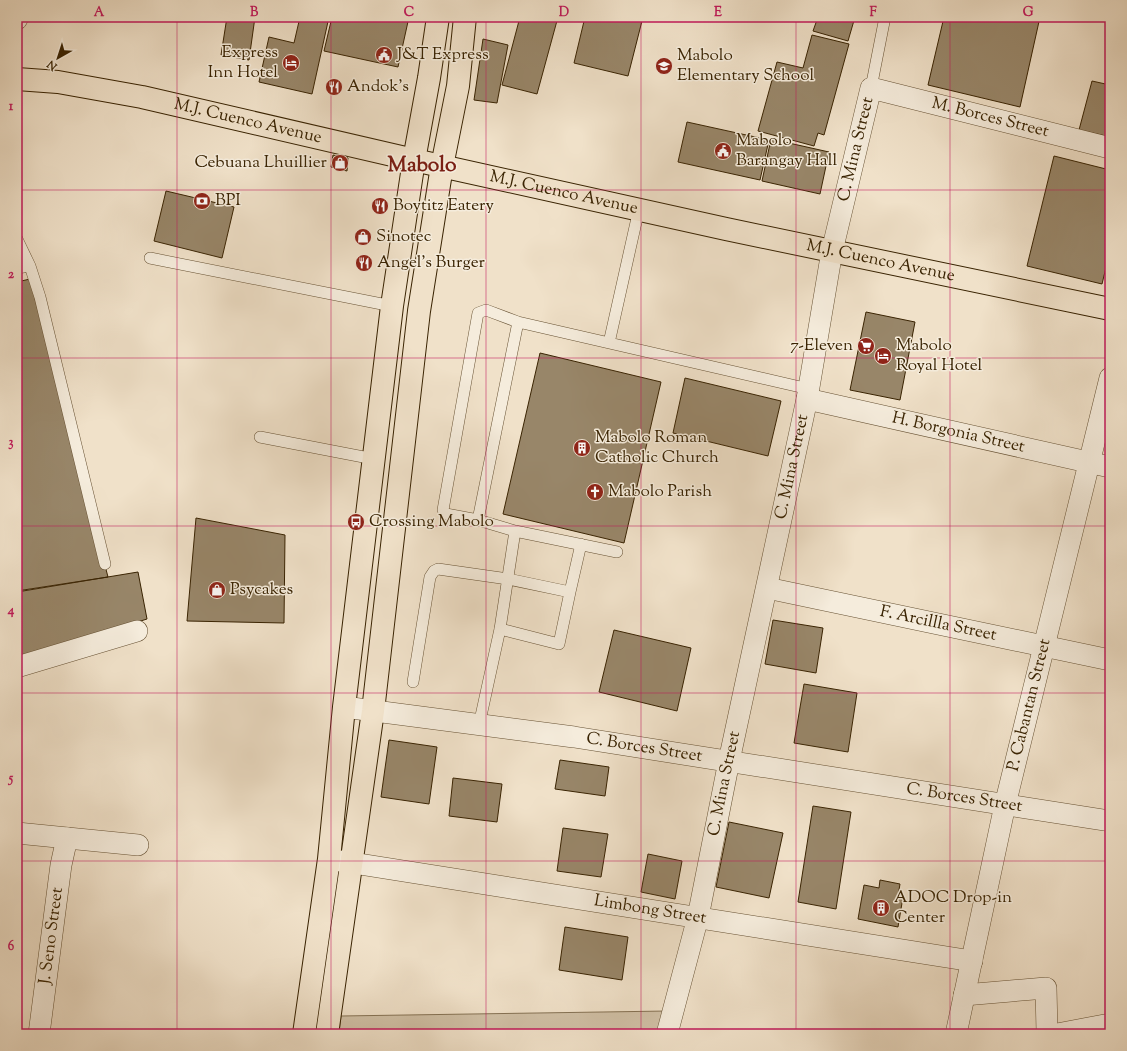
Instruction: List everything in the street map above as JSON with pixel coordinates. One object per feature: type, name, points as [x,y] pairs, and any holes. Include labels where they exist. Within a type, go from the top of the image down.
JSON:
[{"type":"main road","points":[[304,1034],[329,859],[344,707],[392,306],[414,160],[429,78],[438,17]]},
{"type":"main road","points":[[327,1034],[373,711],[419,311],[442,166],[458,86],[465,17]]},
{"type":"main road","name":"M.J. Cuenco Avenue","points":[[17,78],[58,82],[142,97],[414,160],[832,251],[1110,309]]},
{"type":"street","name":"M. Borces Street","points":[[871,88],[1110,148]]},
{"type":"street","name":"C. Mina Street","points":[[667,1034],[698,917],[729,761],[808,394],[832,251],[871,88]]},
{"type":"street","name":"P. Cabantan Street","points":[[956,1034],[1005,805],[1088,462],[1110,378]]},
{"type":"street","name":"H. Borgonia Street","points":[[808,394],[1110,467]]},
{"type":"street","name":"F. Arcillla Street","points":[[766,588],[1110,660]]},
{"type":"street","points":[[17,667],[137,631]]},
{"type":"street","name":"C. Borces Street","points":[[344,707],[574,737],[1005,805],[1110,820]]},
{"type":"street","points":[[17,833],[138,845]]},
{"type":"street","name":"J. Seno Street","points":[[39,1034],[61,865],[67,838]]},
{"type":"street","name":"Limbong Street","points":[[329,859],[972,961]]},
{"type":"street","points":[[964,994],[1046,988],[1047,1032],[1050,1034]]},
{"type":"street","points":[[1057,1034],[1110,1024]]},
{"type":"lane","name":"C. Mina Street","points":[[871,88],[885,17]]},
{"type":"lane","points":[[609,343],[639,209]]},
{"type":"lane","points":[[17,239],[30,266],[40,297],[105,564]]},
{"type":"lane","points":[[150,258],[392,306]]},
{"type":"lane","points":[[17,268],[30,266]]},
{"type":"lane","points":[[617,552],[515,531],[478,520],[446,514],[444,510],[478,313],[486,310],[518,322],[609,343],[808,394]]},
{"type":"lane","points":[[478,520],[518,322]]},
{"type":"lane","points":[[260,437],[374,459]]},
{"type":"lane","points":[[479,725],[500,629],[515,531]]},
{"type":"lane","points":[[500,629],[559,644],[581,544]]},
{"type":"lane","points":[[413,682],[430,577],[434,571],[438,569],[508,579],[570,592]]},
{"type":"shaded area","points":[[667,1011],[665,1034],[339,1034],[341,1016]]},
{"type":"building","points":[[227,17],[255,17],[249,60],[221,55]]},
{"type":"building","name":"Express Inn Hotel","points":[[300,17],[329,17],[312,94],[259,82],[269,37],[294,43]]},
{"type":"building","points":[[332,17],[409,17],[398,67],[324,51]]},
{"type":"building","points":[[520,17],[558,17],[537,94],[502,85]]},
{"type":"building","points":[[585,17],[643,17],[628,76],[574,63]]},
{"type":"building","points":[[818,17],[855,17],[848,41],[813,31]]},
{"type":"building","points":[[944,17],[1040,17],[1020,107],[928,85]]},
{"type":"building","points":[[812,35],[849,44],[824,135],[818,133],[814,146],[758,131],[777,62],[803,68]]},
{"type":"building","points":[[483,39],[508,45],[497,103],[474,100]]},
{"type":"building","points":[[1092,81],[1110,85],[1110,137],[1079,130]]},
{"type":"building","name":"Mabolo Barangay Hall","points":[[687,122],[769,140],[760,180],[678,162]]},
{"type":"building","points":[[771,139],[829,152],[820,194],[762,181]]},
{"type":"building","name":"Cebuana Lhuillier","points":[[333,155],[348,158],[347,171],[331,167]]},
{"type":"building","points":[[1054,156],[1110,170],[1110,251],[1102,284],[1027,266]]},
{"type":"building","points":[[166,191],[234,207],[222,258],[154,241]]},
{"type":"building","points":[[30,279],[108,577],[17,591],[17,282]]},
{"type":"building","name":"Mabolo Royal Hotel","points":[[866,312],[915,322],[900,400],[850,390]]},
{"type":"building","name":"Mabolo Roman Catholic Church","points":[[540,353],[661,382],[624,543],[503,514]]},
{"type":"building","points":[[685,378],[781,401],[768,456],[673,433]]},
{"type":"building","points":[[196,518],[285,535],[284,623],[187,621]]},
{"type":"building","points":[[138,572],[147,619],[17,660],[17,592]]},
{"type":"building","points":[[773,620],[823,628],[816,673],[765,664]]},
{"type":"building","points":[[614,630],[691,648],[677,711],[599,692]]},
{"type":"building","points":[[804,684],[857,693],[848,752],[794,743]]},
{"type":"building","points":[[389,740],[437,747],[429,804],[381,797]]},
{"type":"building","points":[[560,760],[609,767],[605,796],[555,789]]},
{"type":"building","points":[[453,778],[502,784],[497,822],[449,816]]},
{"type":"building","points":[[813,806],[851,812],[836,909],[798,902]]},
{"type":"building","points":[[729,822],[783,833],[769,898],[716,887]]},
{"type":"building","points":[[563,828],[608,834],[601,877],[557,871]]},
{"type":"building","points":[[648,854],[682,861],[675,899],[641,892]]},
{"type":"building","name":"ADOC Drop-in Center","points":[[880,880],[900,884],[898,896],[903,897],[898,927],[858,919],[864,885],[879,888]]},
{"type":"building","points":[[565,927],[628,937],[622,980],[559,970]]},
{"type":"place","name":"J&T Express","points":[[384,55]]},
{"type":"place","name":"Express Inn Hotel","points":[[291,63]]},
{"type":"place","name":"Mabolo Elementary School","points":[[664,66]]},
{"type":"place","name":"Andok's","points":[[334,87]]},
{"type":"place","name":"Mabolo Barangay Hall","points":[[723,151]]},
{"type":"place","name":"Cebuana Lhuillier","points":[[340,163]]},
{"type":"place","name":"BPI","points":[[202,201]]},
{"type":"place","name":"Boytitz Eatery","points":[[380,206]]},
{"type":"place","name":"Sinotec","points":[[363,237]]},
{"type":"place","name":"Angel's Burger","points":[[364,263]]},
{"type":"place","name":"7-Eleven","points":[[866,346]]},
{"type":"place","name":"Mabolo Royal Hotel","points":[[883,356]]},
{"type":"place","name":"Mabolo Roman Catholic Church","points":[[582,448]]},
{"type":"place","name":"Mabolo Parish","points":[[595,492]]},
{"type":"place","name":"Crossing Mabolo","points":[[356,522]]},
{"type":"place","name":"Psycakes","points":[[217,590]]},
{"type":"place","name":"ADOC Drop-in Center","points":[[881,908]]},
{"type":"district","name":"Mabolo","points":[[422,166]]}]
